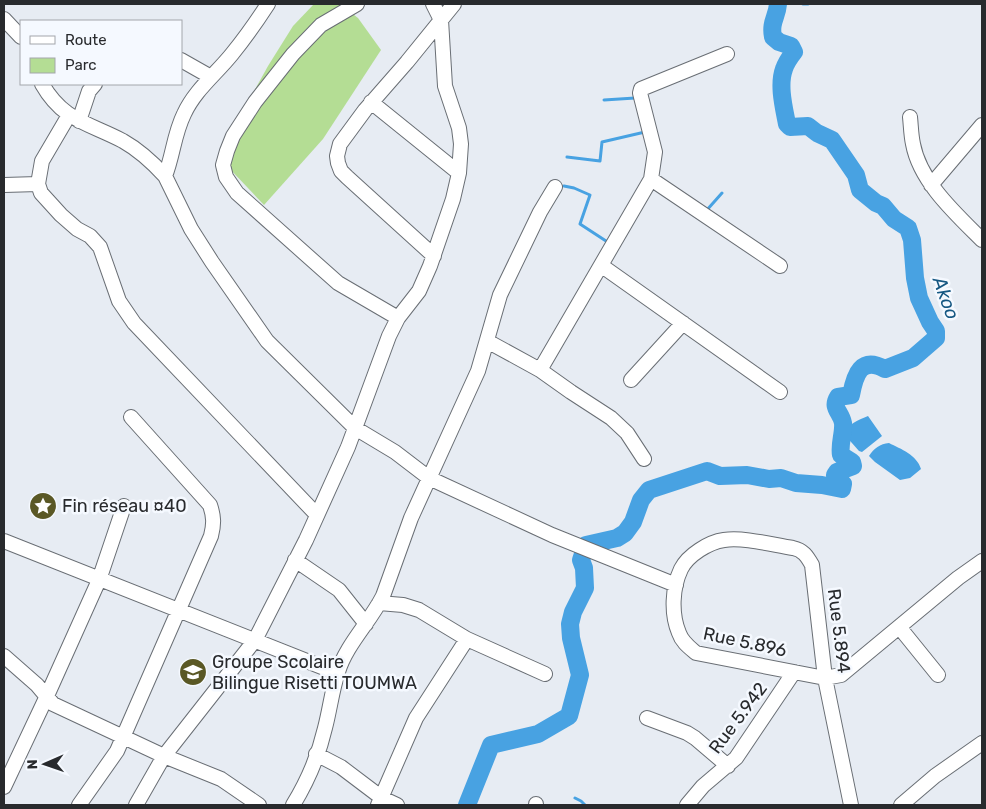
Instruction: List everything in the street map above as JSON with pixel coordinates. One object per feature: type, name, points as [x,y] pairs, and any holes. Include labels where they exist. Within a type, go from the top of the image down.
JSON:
[{"type":"street","points":[[165,176],[171,161],[177,129],[185,112],[199,90],[232,55],[268,4]]},
{"type":"street","points":[[357,4],[321,25],[293,54],[255,102],[237,129],[227,151],[224,165],[226,177],[237,193],[338,283],[398,318]]},
{"type":"street","points":[[136,805],[164,756],[254,640],[317,515],[355,428],[380,358],[398,318],[419,291],[434,256],[453,199],[459,173],[461,144],[459,128],[445,86],[441,20],[433,4]]},
{"type":"street","points":[[434,256],[341,171],[337,156],[340,144],[371,102],[407,62],[454,4]]},
{"type":"street","points":[[4,19],[20,36]]},
{"type":"street","points":[[540,370],[602,266],[651,178],[655,152],[642,103],[641,89],[727,54]]},
{"type":"street","points":[[182,61],[211,77]]},
{"type":"street","points":[[43,85],[57,105],[74,118],[134,148],[156,166],[165,176],[191,229],[266,341],[355,428],[394,452],[429,478],[552,535],[676,585]]},
{"type":"street","points":[[94,85],[74,118],[42,161],[38,184],[41,193],[61,215],[77,229],[90,236],[100,247],[119,301],[134,323],[317,515]]},
{"type":"street","points":[[371,102],[459,173]]},
{"type":"street","points":[[910,117],[913,146],[931,185],[959,218],[982,240]]},
{"type":"street","points":[[931,185],[982,125]]},
{"type":"street","points":[[651,178],[780,266]]},
{"type":"street","points":[[4,185],[38,184]]},
{"type":"street","points":[[293,805],[307,779],[325,730],[337,673],[342,661],[379,604],[429,478],[478,372],[500,295],[540,212],[555,187]]},
{"type":"street","points":[[602,266],[780,392]]},
{"type":"street","points":[[631,380],[683,323]]},
{"type":"street","points":[[487,341],[540,370],[611,418],[627,432],[644,459]]},
{"type":"street","points":[[79,805],[118,751],[211,536],[214,515],[201,494],[131,416]]},
{"type":"street","points":[[4,786],[99,580],[124,506]]},
{"type":"street","name":"Rue 5.894","points":[[676,585],[682,568],[692,557],[703,548],[725,540],[740,540],[800,550],[806,555],[812,565],[825,678],[851,805]]},
{"type":"street","points":[[4,541],[337,673]]},
{"type":"street","points":[[295,560],[339,590],[366,624]]},
{"type":"street","name":"Rue 5.896","points":[[676,585],[675,621],[679,634],[685,643],[696,653],[825,678],[842,676],[958,578],[982,561]]},
{"type":"street","points":[[379,604],[410,606],[467,639],[545,674]]},
{"type":"street","points":[[900,628],[938,675]]},
{"type":"street","points":[[380,801],[416,718],[467,639]]},
{"type":"street","points":[[4,656],[37,685],[46,698],[61,708],[164,756],[221,780],[259,805]]},
{"type":"street","name":"Rue 5.942","points":[[688,805],[703,786],[736,758],[794,672]]},
{"type":"street","points":[[647,718],[687,733],[728,766]]},
{"type":"street","points":[[901,805],[935,776],[982,743]]},
{"type":"street","points":[[316,754],[352,774],[380,801],[397,805]]},
{"type":"green space","points":[[314,4],[340,4],[358,18],[381,50],[323,139],[264,205],[229,168],[237,122],[293,26]]},
{"type":"water","points":[[868,416],[882,436],[862,452],[844,434],[851,425]]},
{"type":"water","points":[[889,443],[912,456],[921,469],[910,478],[900,480],[869,456],[878,447]]},
{"type":"waterway","name":"Akoo","points":[[467,805],[491,745],[538,734],[569,716],[580,675],[571,638],[570,624],[573,612],[585,588],[584,568],[581,560],[586,545],[617,538],[625,533],[633,522],[641,500],[649,490],[707,471],[720,476],[747,475],[769,479],[781,478],[796,483],[842,489],[843,484],[838,481],[835,475],[837,472],[853,466],[852,462],[841,455],[843,423],[836,407],[838,397],[851,395],[860,369],[870,365],[885,369],[913,358],[936,338],[936,331],[919,298],[915,278],[912,240],[908,228],[894,219],[883,206],[876,203],[860,190],[856,175],[832,140],[817,133],[808,126],[790,127],[787,124],[782,97],[782,75],[788,60],[794,52],[791,46],[779,42],[773,37],[772,27],[778,4]]},
{"type":"waterway","points":[[803,4],[808,4]]},
{"type":"waterway","points":[[604,100],[635,98]]},
{"type":"waterway","points":[[567,157],[600,161],[602,142],[645,132]]},
{"type":"waterway","points":[[564,186],[590,195],[580,224],[606,241]]},
{"type":"waterway","points":[[706,211],[722,193]]},
{"type":"waterway","points":[[575,798],[585,805]]},
{"type":"place","name":"Fin réseau ¤40","points":[[43,506]]},
{"type":"place","name":"Groupe Scolaire Bilingue Risetti TOUMWA","points":[[193,672]]}]
